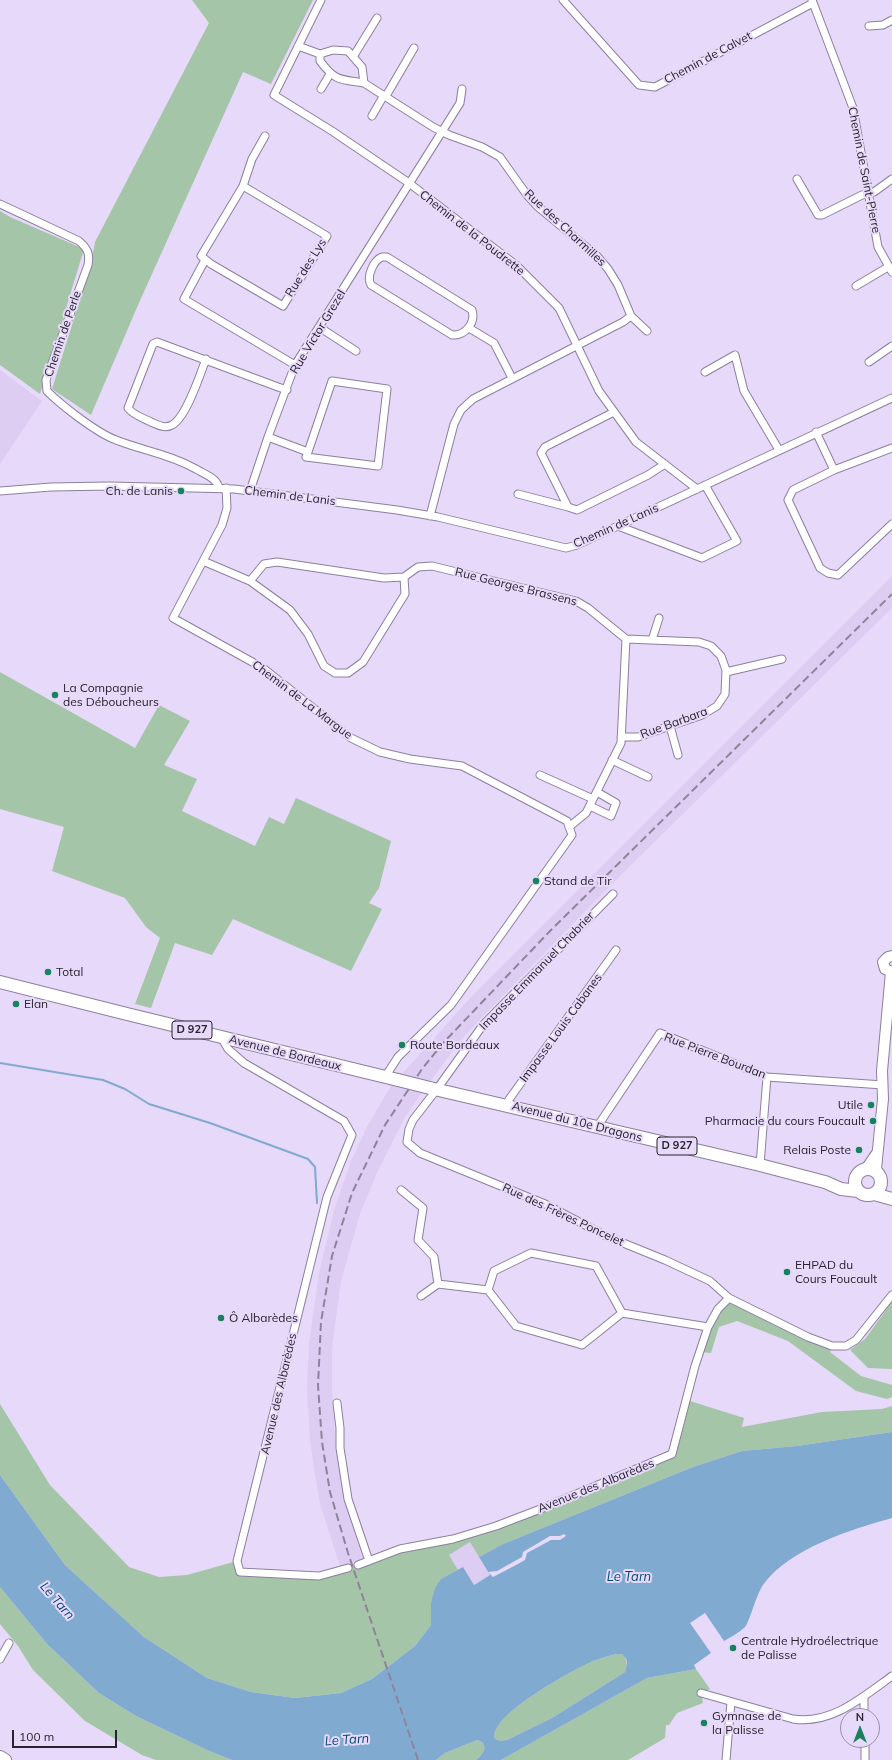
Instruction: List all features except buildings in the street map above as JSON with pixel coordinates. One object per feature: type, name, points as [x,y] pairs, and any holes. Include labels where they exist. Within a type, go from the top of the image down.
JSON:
[{"type":"main road","name":"Avenue de Bordeaux","points":[[0,982],[385,1077]]},
{"type":"main road","name":"Avenue du 10e Dragons","points":[[385,1077],[760,1165],[838,1186],[841,1189],[858,1190]]},
{"type":"main road","points":[[892,1192],[871,1170],[866,1169],[859,1173],[856,1178],[855,1184],[858,1190],[867,1195],[874,1194],[892,1199]]},
{"type":"main road","points":[[838,1186],[846,1184],[856,1178]]},
{"type":"main road","points":[[874,1194],[878,1190],[879,1178]]},
{"type":"main road","points":[[0,1757],[5,1760]]},
{"type":"street","name":"Chemin de la Poudrette","points":[[321,0],[274,95],[332,131],[409,183],[521,270],[559,308],[599,391],[636,442],[697,489]]},
{"type":"street","name":"Chemin de Calvet","points":[[563,0],[639,85],[655,87],[813,1]]},
{"type":"street","name":"Chemin de Saint-Pierre","points":[[813,1],[853,108],[878,247],[890,269]]},
{"type":"street","points":[[353,57],[377,18]]},
{"type":"street","points":[[869,26],[879,26],[892,20]]},
{"type":"street","points":[[298,46],[320,54],[333,50],[348,51],[362,67],[364,83]]},
{"type":"street","points":[[372,116],[414,48]]},
{"type":"street","points":[[320,54],[320,62],[330,74],[321,89]]},
{"type":"street","name":"Rue des Charmilles","points":[[330,74],[338,79],[364,83],[443,132],[495,153],[503,161],[527,195],[597,256],[608,269],[618,285],[631,316],[647,331]]},
{"type":"street","points":[[409,183],[443,132],[460,103],[462,89]]},
{"type":"street","points":[[265,136],[252,159],[243,186],[202,256],[205,260],[184,299],[296,365]]},
{"type":"street","points":[[797,179],[818,215],[822,215],[868,193],[874,192],[892,179]]},
{"type":"street","name":"Rue Victor Grezel","points":[[250,491],[268,437],[296,365],[409,183]]},
{"type":"street","name":"Rue des Lys","points":[[205,260],[283,306],[327,236],[243,186]]},
{"type":"street","name":"Chemin de Perle","points":[[0,204],[79,241],[86,246],[88,252],[88,266],[46,380],[47,391],[102,433],[116,440],[164,454],[184,463],[213,479],[222,488]]},
{"type":"street","points":[[386,257],[472,310],[473,314],[469,328],[458,336],[452,335],[371,284],[369,276],[378,258],[386,257]]},
{"type":"street","points":[[361,261],[372,269]]},
{"type":"street","points":[[856,286],[890,269]]},
{"type":"street","points":[[430,516],[454,424],[461,410],[473,399],[623,322],[631,316]]},
{"type":"street","points":[[319,327],[356,351]]},
{"type":"street","points":[[469,328],[494,343],[512,378]]},
{"type":"street","points":[[206,359],[195,388],[180,420],[171,426],[163,427],[131,413],[128,408],[153,344],[157,342],[206,359],[287,390]]},
{"type":"street","points":[[869,362],[892,346]]},
{"type":"street","points":[[705,372],[735,355],[744,391],[779,450]]},
{"type":"street","points":[[332,381],[387,389],[378,466],[306,456],[308,452],[332,381]]},
{"type":"street","name":"Chemin de Lanis","points":[[222,488],[397,510],[430,516],[566,548],[577,545],[816,432],[892,398]]},
{"type":"street","points":[[568,507],[541,453],[545,447],[614,412]]},
{"type":"street","points":[[816,432],[834,470]]},
{"type":"street","points":[[268,437],[308,452]]},
{"type":"street","points":[[892,448],[834,470],[794,490],[788,500],[820,568],[828,573],[838,575],[892,524]]},
{"type":"street","points":[[518,494],[577,510],[648,475],[665,464]]},
{"type":"street","points":[[618,526],[702,558],[737,541],[705,485]]},
{"type":"street","points":[[0,491],[51,487],[109,486],[222,488]]},
{"type":"street","name":"Chemin de La Margue","points":[[222,488],[226,514],[222,525],[173,618],[263,668],[352,738],[380,752],[410,759],[462,766],[567,821],[569,827]]},
{"type":"street","points":[[203,561],[250,581],[290,610],[308,634],[324,666],[335,673],[348,673],[363,662],[405,594],[404,577]]},
{"type":"street","name":"Rue Georges Brassens","points":[[250,581],[264,564],[277,562],[331,568],[384,578],[404,577],[418,567],[432,566],[576,601],[588,608],[626,639]]},
{"type":"street","points":[[652,640],[659,618]]},
{"type":"street","points":[[385,1077],[398,1057],[439,1018],[463,989],[572,835],[569,827],[586,813],[620,743],[626,639]]},
{"type":"street","name":"Rue Barbara","points":[[621,737],[638,737],[702,716],[717,706],[725,694],[726,672],[721,656],[711,646],[699,642],[626,639]]},
{"type":"street","points":[[726,672],[782,660]]},
{"type":"street","points":[[670,726],[678,755]]},
{"type":"street","points":[[612,760],[648,777]]},
{"type":"street","points":[[540,775],[592,802],[611,816],[616,803],[597,792]]},
{"type":"street","name":"Impasse Emmanuel Chabrier","points":[[434,1088],[483,1025],[613,894]]},
{"type":"street","name":"Impasse Louis Cabanes","points":[[505,1105],[616,950]]},
{"type":"street","points":[[879,1178],[876,1169],[883,1085],[882,1072],[892,972],[885,970],[883,962],[892,954]]},
{"type":"street","name":"Rue Pierre Bourdan","points":[[597,1127],[660,1033],[767,1077],[883,1085]]},
{"type":"street","name":"Avenue des Albarèdes","points":[[221,1037],[228,1049],[244,1063],[344,1121],[352,1135],[327,1197],[237,1561],[240,1572],[319,1576],[348,1568]]},
{"type":"street","points":[[760,1165],[767,1077]]},
{"type":"street","name":"Rue des Frères Poncelet","points":[[434,1088],[413,1120],[409,1129],[407,1142],[420,1154],[545,1204],[606,1236],[665,1260],[710,1281],[729,1298]]},
{"type":"street","points":[[866,1169],[875,1158],[878,1151]]},
{"type":"street","points":[[401,1190],[423,1208],[418,1240],[434,1256],[438,1284]]},
{"type":"street","points":[[488,1290],[494,1271],[531,1254],[596,1266],[622,1313]]},
{"type":"street","points":[[421,1296],[438,1284],[488,1290],[516,1326],[582,1345],[622,1313],[708,1327]]},
{"type":"street","points":[[729,1298],[808,1337],[832,1346],[846,1346],[856,1340],[892,1295]]},
{"type":"street","name":"Avenue des Albarèdes","points":[[358,1565],[400,1550],[453,1538],[496,1526],[672,1454],[695,1366],[708,1327],[718,1309],[729,1298]]},
{"type":"street","points":[[337,1403],[340,1428],[340,1448],[348,1499],[369,1561]]},
{"type":"street","points":[[0,1659],[9,1643]]},
{"type":"street","points":[[701,1693],[793,1719],[809,1721],[823,1718],[843,1709],[864,1697],[892,1676]]},
{"type":"street","points":[[864,1697],[864,1708]]},
{"type":"street","points":[[726,1760],[731,1702]]},
{"type":"street","points":[[865,1748],[865,1760]]},
{"type":"shaded area","points":[[0,370],[42,401],[0,464]]},
{"type":"shaded area","points":[[892,576],[892,608],[621,875],[487,1012],[461,1040],[429,1083],[401,1075],[471,997]]},
{"type":"shaded area","points":[[392,1084],[423,1091],[405,1117],[376,1175],[360,1214],[341,1281],[332,1348],[332,1387],[336,1449],[348,1511],[363,1560],[340,1566],[320,1504],[310,1441],[307,1389],[309,1344],[319,1273],[334,1210],[351,1161],[367,1127]]},
{"type":"shaded area","points":[[470,1542],[490,1575],[474,1585],[463,1568],[458,1570],[449,1555]]},
{"type":"green space","points":[[192,0],[313,0],[271,84],[243,72],[138,305],[91,415],[52,389],[91,264],[95,242],[209,23]]},
{"type":"green space","points":[[0,211],[10,217],[84,249],[40,394],[0,365]]},
{"type":"green space","points":[[0,672],[135,748],[159,705],[190,721],[164,765],[197,779],[182,811],[255,846],[269,817],[284,824],[296,798],[391,841],[379,888],[369,903],[382,909],[351,971],[233,919],[212,955],[175,943],[151,1008],[135,1004],[160,938],[146,927],[125,898],[52,871],[64,827],[0,809]]},
{"type":"green space","points":[[729,1298],[832,1346],[830,1352],[861,1376],[892,1385],[892,1397],[887,1399],[856,1391],[788,1341],[737,1321],[719,1327],[711,1353],[701,1352],[708,1327]]},
{"type":"green space","points":[[892,1302],[892,1369],[868,1368],[850,1350],[865,1339]]},
{"type":"green space","points":[[690,1401],[744,1418],[742,1427],[822,1412],[882,1409],[892,1406],[892,1432],[797,1446],[742,1451],[693,1467],[503,1544],[479,1557],[470,1542],[449,1555],[458,1570],[441,1579],[431,1603],[431,1625],[415,1646],[372,1679],[341,1693],[295,1698],[251,1692],[207,1678],[144,1637],[65,1565],[0,1475],[0,1404],[50,1485],[129,1567],[159,1577],[187,1575],[237,1561],[240,1572],[319,1576],[342,1570],[400,1549],[496,1526],[669,1456],[686,1403]]},
{"type":"green space","points":[[0,1587],[47,1644],[99,1693],[136,1716],[207,1750],[232,1760],[156,1760],[142,1755],[85,1721],[33,1670],[18,1646],[0,1624]]},
{"type":"green space","points":[[616,1654],[622,1654],[625,1656],[627,1667],[625,1672],[552,1718],[507,1740],[500,1741],[495,1739],[496,1729],[504,1718],[534,1694],[583,1666]]},
{"type":"green space","points":[[696,1669],[710,1689],[701,1693],[703,1703],[677,1713],[669,1725],[666,1725],[665,1738],[628,1760],[501,1760],[647,1678]]},
{"type":"green space","points":[[477,1740],[482,1742],[484,1745],[484,1751],[476,1760],[436,1760],[445,1753]]},
{"type":"water","name":"Le Tarn","points":[[892,1432],[892,1518],[858,1528],[822,1542],[788,1561],[774,1572],[763,1585],[745,1627],[724,1641],[705,1613],[690,1623],[711,1653],[694,1665],[696,1669],[647,1678],[501,1760],[476,1760],[484,1751],[484,1745],[482,1742],[477,1740],[445,1753],[436,1760],[232,1760],[207,1750],[136,1716],[99,1693],[47,1644],[0,1587],[0,1475],[65,1565],[144,1637],[207,1678],[251,1692],[295,1698],[341,1693],[372,1679],[415,1646],[431,1625],[431,1603],[435,1588],[441,1579],[463,1567],[474,1585],[490,1575],[479,1557],[503,1544],[693,1467],[742,1451],[797,1446]],"holes":[[[616,1654],[622,1654],[627,1660],[625,1672],[552,1718],[507,1740],[500,1741],[495,1739],[496,1729],[504,1718],[534,1694],[569,1673],[593,1661]]]},
{"type":"pier","points":[[564,1534],[566,1536],[560,1540],[551,1540],[527,1553],[525,1560],[493,1577],[488,1572],[497,1571],[522,1557],[523,1552],[550,1536],[560,1536]]},
{"type":"waterway","points":[[0,1063],[103,1080],[125,1089],[149,1104],[210,1123],[308,1159],[315,1167],[317,1203]]},
{"type":"railway","points":[[418,1760],[348,1553],[330,1492],[322,1442],[318,1385],[321,1322],[332,1256],[352,1193],[385,1125],[422,1069],[444,1042],[551,930],[892,594]]},
{"type":"place","name":"Ch. de Lanis","points":[[181,491]]},
{"type":"place","name":"La Compagnie des Déboucheurs","points":[[55,695]]},
{"type":"place","name":"Stand de Tir","points":[[536,881]]},
{"type":"place","name":"Total","points":[[48,972]]},
{"type":"place","name":"Elan","points":[[16,1004]]},
{"type":"place","name":"Route Bordeaux","points":[[402,1045]]},
{"type":"place","name":"Utile","points":[[871,1105]]},
{"type":"place","name":"Pharmacie du cours Foucault","points":[[873,1121]]},
{"type":"place","name":"Relais Poste","points":[[859,1150]]},
{"type":"place","name":"EHPAD du Cours Foucault","points":[[787,1272]]},
{"type":"place","name":"Ô Albarèdes","points":[[221,1318]]},
{"type":"place","name":"Centrale Hydroélectrique de Palisse","points":[[733,1648]]},
{"type":"place","name":"Gymnase de la Palisse","points":[[704,1723]]}]
